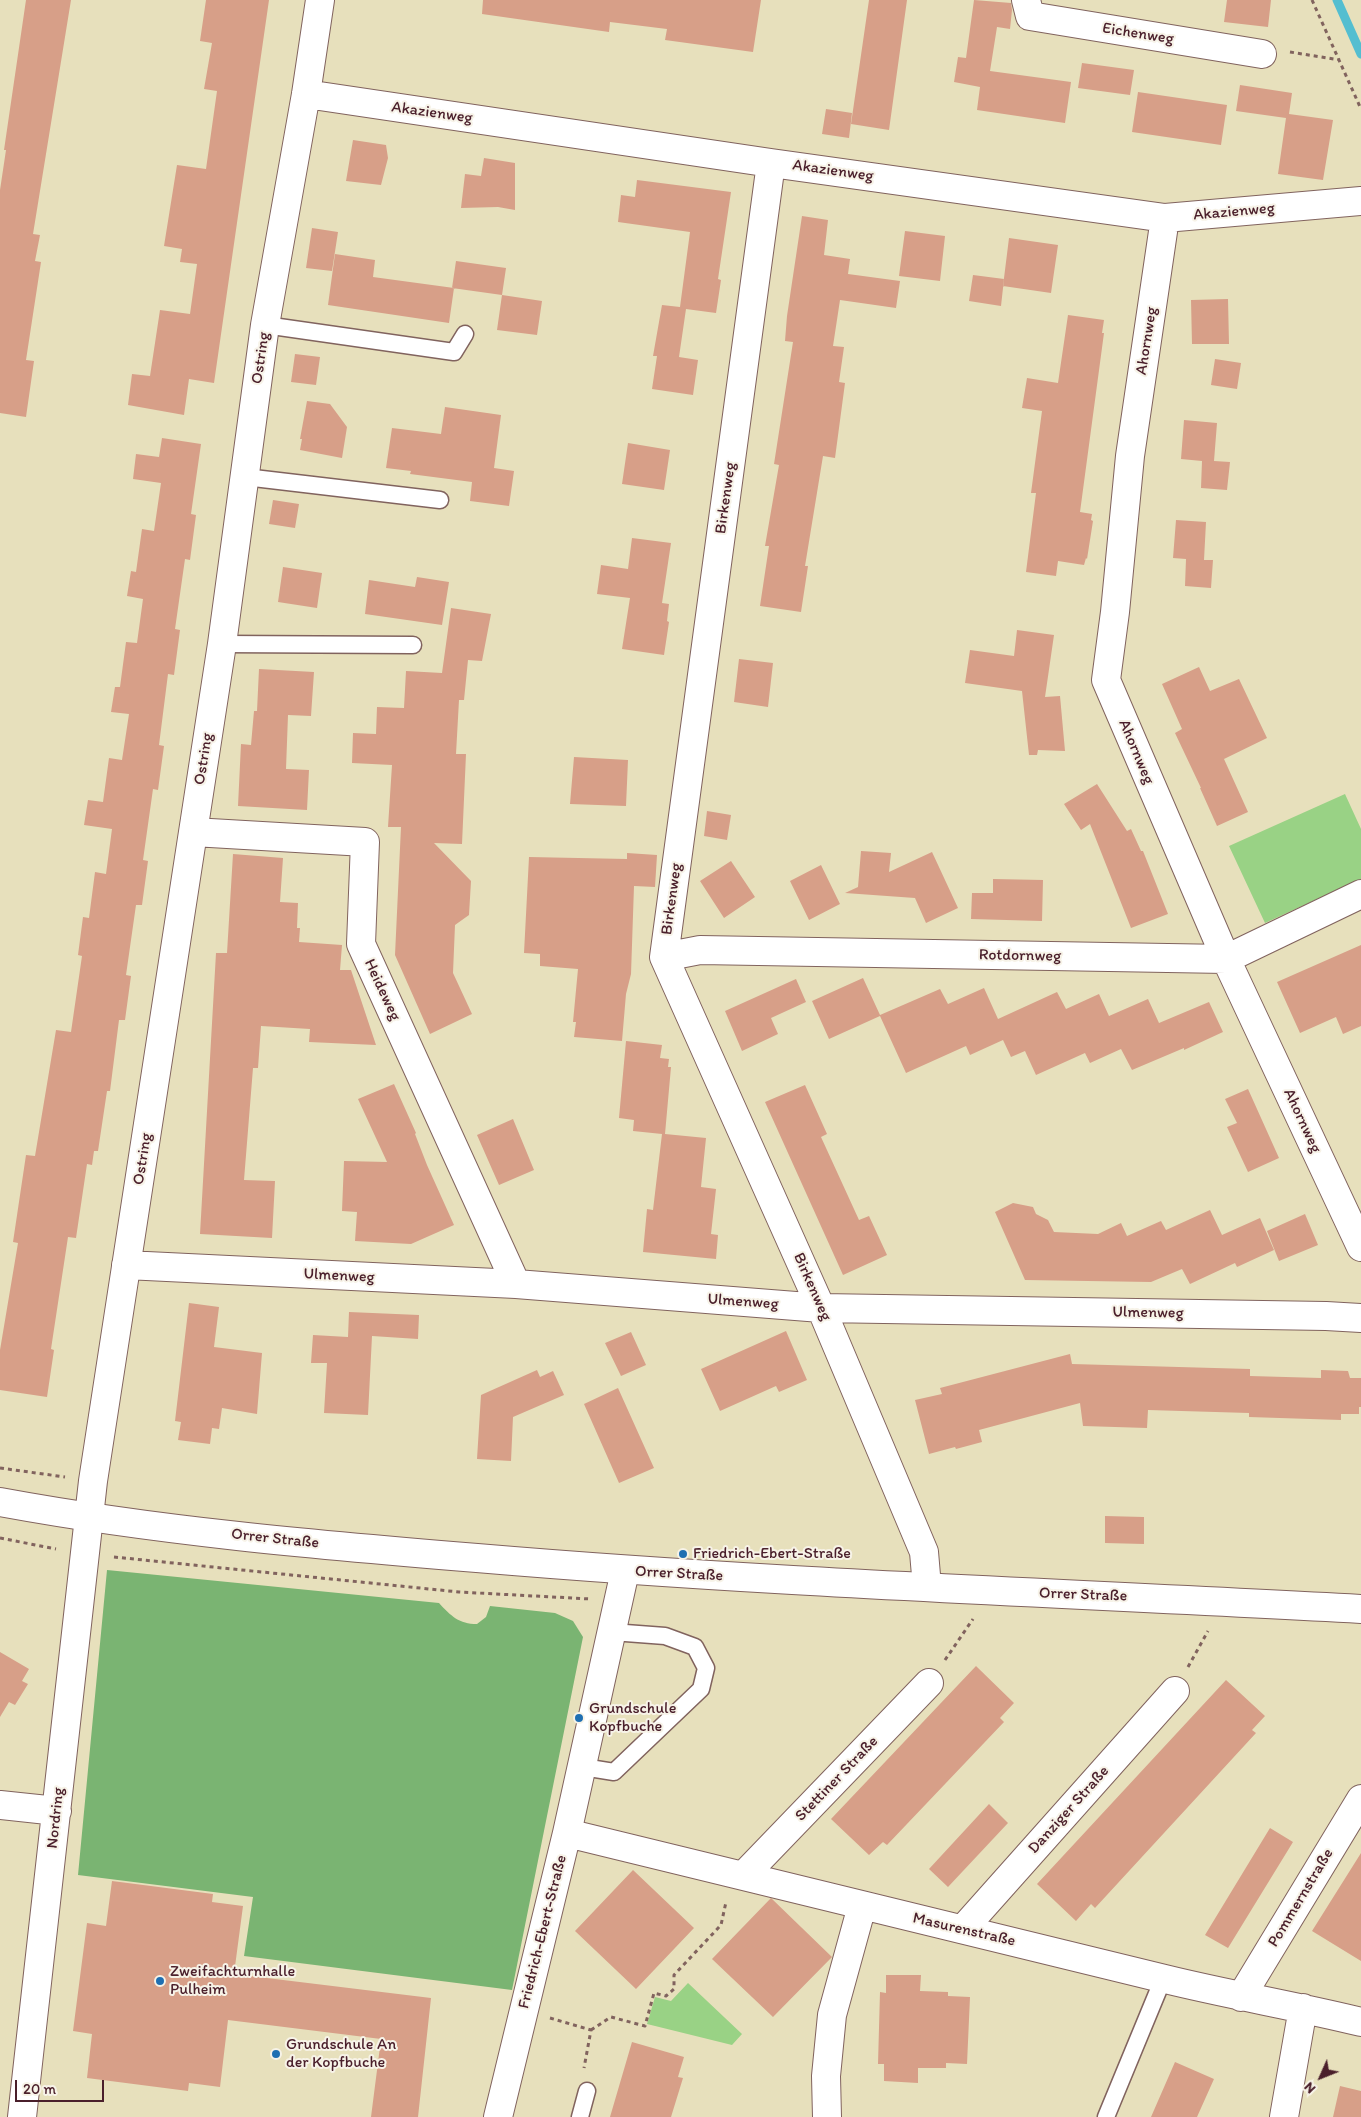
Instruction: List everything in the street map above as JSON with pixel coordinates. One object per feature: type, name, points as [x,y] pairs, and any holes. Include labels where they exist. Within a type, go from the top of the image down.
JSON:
[{"type":"street","name":"Ostring","points":[[88,1518],[92,1481],[222,644],[265,325],[306,94],[320,0]]},
{"type":"street","name":"Eichenweg","points":[[1026,0],[1030,16],[1262,54]]},
{"type":"street","name":"Akazienweg","points":[[306,94],[771,163],[1165,218],[1361,201]]},
{"type":"street","name":"Birkenweg","points":[[771,163],[664,957],[821,1308],[924,1552],[927,1587]]},
{"type":"street","name":"Ahornweg","points":[[1165,218],[1130,456],[1115,612],[1106,680],[1226,959],[1361,1247]]},
{"type":"street","name":"Heideweg","points":[[193,832],[365,842],[361,944],[516,1284]]},
{"type":"street","name":"Rotdornweg","points":[[664,957],[700,950],[1226,959],[1361,894]]},
{"type":"street","name":"Ulmenweg","points":[[126,1265],[516,1284],[821,1308],[1361,1318]]},
{"type":"street","name":"Orrer Straße","points":[[0,1502],[88,1518],[355,1548],[625,1570],[1361,1609]]},
{"type":"street","name":"Nordring","points":[[22,2117],[88,1518]]},
{"type":"street","name":"Friedrich-Ebert-Straße","points":[[498,2117],[583,1767],[625,1570]]},
{"type":"street","name":"Stettiner Straße","points":[[738,1873],[929,1683]]},
{"type":"street","name":"Danziger Straße","points":[[963,1929],[1175,1692]]},
{"type":"street","name":"Pommernstraße","points":[[1241,1997],[1361,1799]]},
{"type":"street","points":[[0,1805],[57,1811]]},
{"type":"street","name":"Masurenstraße","points":[[567,1833],[738,1873],[862,1906],[1163,1979],[1361,2022]]},
{"type":"street","points":[[827,2117],[826,2076],[832,2015],[862,1906]]},
{"type":"street","points":[[1284,2117],[1303,2008]]},
{"type":"lane","points":[[265,325],[454,352],[465,334]]},
{"type":"lane","points":[[245,476],[440,500]]},
{"type":"lane","points":[[222,644],[413,646]]},
{"type":"lane","points":[[583,1767],[614,1772],[701,1690],[706,1668],[695,1647],[665,1636],[612,1632]]},
{"type":"lane","points":[[1106,2117],[1163,1979]]},
{"type":"lane","points":[[580,2117],[587,2091]]},
{"type":"path","points":[[1312,0],[1361,109]]},
{"type":"path","points":[[1262,54],[1271,48],[1340,60]]},
{"type":"path","points":[[0,1468],[92,1481]]},
{"type":"path","points":[[0,1538],[85,1554]]},
{"type":"path","points":[[929,1683],[973,1619]]},
{"type":"path","points":[[1175,1692],[1208,1632]]},
{"type":"path","points":[[587,2091],[583,2072],[591,2030],[611,2017],[645,2026],[654,1992],[666,1996],[674,1989],[674,1975],[721,1924],[738,1873]]},
{"type":"path","points":[[523,2013],[591,2030]]},
{"type":"green space","points":[[1345,794],[1361,829],[1361,879],[1265,923],[1229,846]]},
{"type":"green space","points":[[107,1570],[439,1603],[447,1612],[460,1621],[471,1624],[477,1624],[486,1617],[490,1606],[555,1613],[573,1621],[583,1637],[512,1990],[244,1956],[253,1897],[78,1875]]},
{"type":"green space","points":[[688,1983],[742,2034],[732,2045],[647,2024],[655,1997],[671,2001]]},
{"type":"building","points":[[26,0],[71,0],[33,234],[40,235],[35,261],[41,262],[26,360],[34,361],[26,417],[0,413],[0,190]]},
{"type":"building","points":[[206,0],[269,0],[214,383],[189,379],[184,415],[128,405],[132,374],[150,376],[160,310],[190,314],[197,264],[180,262],[182,249],[164,246],[177,165],[206,169],[217,91],[204,89],[212,43],[200,41]]},
{"type":"building","points":[[483,0],[761,0],[753,52],[665,40],[667,29],[610,22],[609,32],[482,14]]},
{"type":"building","points":[[869,0],[907,0],[889,130],[851,124]]},
{"type":"building","points":[[974,0],[1011,3],[1010,29],[997,27],[990,71],[1071,82],[1065,123],[977,110],[980,87],[954,82],[958,57],[966,58]]},
{"type":"building","points":[[1227,0],[1271,0],[1268,27],[1224,22]]},
{"type":"building","points":[[1082,63],[1134,70],[1130,95],[1078,88]]},
{"type":"building","points":[[1240,85],[1292,93],[1289,114],[1333,120],[1323,180],[1278,174],[1286,118],[1236,111]]},
{"type":"building","points":[[1138,92],[1227,105],[1221,145],[1132,132]]},
{"type":"building","points":[[826,109],[852,113],[849,138],[822,134]]},
{"type":"building","points":[[353,140],[386,145],[388,158],[381,185],[346,181]]},
{"type":"building","points":[[484,158],[515,163],[515,210],[498,207],[461,208],[465,174],[481,176]]},
{"type":"building","points":[[637,180],[731,192],[718,279],[721,280],[716,313],[686,309],[679,357],[698,360],[693,395],[652,389],[657,356],[653,356],[662,305],[680,307],[690,232],[618,222],[621,195],[635,197]]},
{"type":"building","points":[[802,216],[828,220],[824,255],[850,259],[848,274],[900,281],[896,308],[840,300],[833,346],[844,347],[839,382],[845,383],[835,458],[823,456],[805,566],[808,566],[801,612],[760,606],[769,546],[765,546],[779,465],[774,464],[793,342],[785,341]]},
{"type":"building","points":[[312,228],[338,232],[332,271],[306,268]]},
{"type":"building","points":[[905,231],[945,236],[940,281],[899,276]]},
{"type":"building","points":[[1009,238],[1058,245],[1051,293],[1003,286]]},
{"type":"building","points":[[335,254],[375,260],[373,277],[454,288],[449,323],[328,305]]},
{"type":"building","points":[[456,261],[506,268],[502,295],[452,288]]},
{"type":"building","points":[[973,275],[1004,279],[1001,306],[969,301]]},
{"type":"building","points":[[502,295],[542,301],[537,335],[497,330]]},
{"type":"building","points":[[1228,299],[1229,344],[1192,344],[1191,300]]},
{"type":"building","points":[[1068,315],[1104,320],[1102,333],[1104,333],[1080,512],[1092,514],[1091,520],[1093,521],[1087,559],[1084,565],[1058,561],[1056,576],[1026,572],[1036,493],[1031,493],[1042,411],[1022,408],[1027,378],[1058,383]]},
{"type":"building","points":[[295,354],[320,357],[316,385],[291,382]]},
{"type":"building","points":[[1215,359],[1241,363],[1237,389],[1211,385]]},
{"type":"building","points":[[307,401],[330,404],[347,427],[342,458],[300,450],[302,439],[300,439]]},
{"type":"building","points":[[445,407],[501,415],[494,468],[514,471],[509,506],[470,501],[472,482],[410,474],[411,471],[386,468],[392,428],[441,434]]},
{"type":"building","points":[[1184,420],[1217,423],[1214,461],[1230,462],[1227,490],[1201,488],[1202,461],[1181,459]]},
{"type":"building","points":[[162,438],[201,444],[191,514],[196,515],[190,560],[185,559],[175,629],[180,630],[174,675],[168,674],[159,745],[164,746],[158,790],[153,789],[143,860],[148,861],[142,905],[136,905],[126,975],[131,976],[125,1020],[119,1020],[110,1091],[107,1091],[98,1151],[94,1151],[92,1165],[87,1164],[76,1238],[68,1237],[51,1349],[54,1350],[47,1397],[0,1390],[0,1350],[18,1243],[13,1242],[26,1155],[35,1156],[56,1030],[71,1032],[82,956],[78,955],[83,917],[89,918],[95,872],[106,874],[112,829],[84,825],[88,800],[103,802],[109,758],[122,760],[129,714],[111,712],[115,687],[120,687],[126,642],[137,643],[143,599],[127,596],[131,571],[136,572],[142,529],[154,531],[161,483],[133,479],[136,454],[159,457]]},
{"type":"building","points":[[628,443],[670,450],[664,490],[622,484]]},
{"type":"building","points":[[273,500],[299,504],[295,528],[269,524]]},
{"type":"building","points":[[1176,520],[1206,522],[1204,560],[1213,560],[1211,588],[1185,586],[1186,559],[1173,558]]},
{"type":"building","points":[[632,538],[671,543],[662,603],[669,604],[667,621],[669,622],[664,655],[622,649],[630,598],[597,594],[601,565],[628,569]]},
{"type":"building","points":[[283,567],[322,573],[317,608],[278,602]]},
{"type":"building","points":[[417,577],[449,582],[442,625],[365,614],[369,580],[415,587]]},
{"type":"building","points":[[451,608],[491,614],[482,661],[468,660],[464,700],[459,700],[456,754],[466,754],[462,844],[434,843],[471,881],[469,915],[455,925],[453,973],[472,1014],[430,1034],[395,955],[401,827],[388,827],[392,765],[352,763],[353,733],[376,734],[377,707],[404,708],[406,671],[442,673]]},
{"type":"building","points":[[1017,630],[1054,635],[1045,697],[1060,696],[1065,751],[1038,750],[1037,755],[1029,755],[1022,691],[965,683],[970,650],[1014,656]]},
{"type":"building","points":[[739,659],[773,663],[768,707],[734,702]]},
{"type":"building","points":[[1199,667],[1210,691],[1239,679],[1267,738],[1224,759],[1248,812],[1217,826],[1175,733],[1182,729],[1162,684]]},
{"type":"building","points":[[259,669],[314,672],[311,716],[288,715],[286,769],[309,770],[307,810],[238,806],[241,744],[251,745],[254,711],[257,711]]},
{"type":"building","points":[[574,757],[628,760],[626,806],[570,804]]},
{"type":"building","points":[[1097,784],[1127,831],[1131,829],[1141,851],[1143,851],[1168,914],[1131,928],[1090,824],[1081,830],[1064,804]]},
{"type":"building","points":[[707,811],[731,815],[727,840],[704,836]]},
{"type":"building","points":[[861,851],[891,853],[889,872],[932,852],[958,908],[926,923],[915,898],[845,893],[858,887]]},
{"type":"building","points":[[627,853],[657,855],[655,887],[634,886],[631,974],[626,994],[622,1041],[574,1037],[576,1022],[573,1022],[578,969],[540,966],[540,954],[524,953],[529,857],[627,859]]},
{"type":"building","points":[[233,854],[283,858],[280,902],[298,903],[297,928],[300,928],[299,942],[342,945],[340,970],[351,970],[376,1045],[309,1042],[310,1029],[261,1026],[258,1068],[253,1068],[244,1180],[275,1181],[272,1238],[200,1234],[216,953],[227,953]]},
{"type":"building","points":[[731,861],[755,897],[724,918],[700,881]]},
{"type":"building","points":[[821,865],[840,904],[809,920],[790,881]]},
{"type":"building","points":[[993,879],[1043,880],[1042,921],[971,919],[972,893],[993,893]]},
{"type":"building","points":[[1361,945],[1361,1026],[1343,1034],[1336,1017],[1300,1033],[1277,982]]},
{"type":"building","points":[[863,978],[880,1015],[940,989],[948,1004],[984,988],[998,1019],[1057,992],[1066,1009],[1099,994],[1109,1016],[1148,999],[1159,1023],[1209,1002],[1223,1032],[1184,1050],[1184,1048],[1132,1070],[1121,1049],[1090,1063],[1085,1053],[1036,1075],[1025,1051],[1011,1057],[1003,1040],[970,1055],[966,1046],[906,1073],[880,1016],[829,1039],[812,1001]]},
{"type":"building","points":[[796,979],[806,1002],[771,1018],[778,1034],[742,1051],[725,1011]]},
{"type":"building","points":[[626,1041],[662,1045],[660,1058],[669,1059],[668,1067],[671,1067],[665,1134],[706,1138],[701,1187],[716,1189],[711,1234],[718,1235],[716,1259],[643,1252],[647,1209],[653,1210],[662,1134],[633,1131],[634,1120],[619,1118]]},
{"type":"building","points":[[394,1084],[454,1225],[411,1244],[355,1241],[357,1212],[342,1211],[344,1161],[387,1162],[358,1099]]},
{"type":"building","points":[[805,1085],[827,1134],[821,1137],[859,1220],[869,1216],[887,1255],[843,1275],[765,1102]]},
{"type":"building","points":[[1248,1089],[1279,1158],[1248,1172],[1227,1127],[1237,1123],[1225,1099]]},
{"type":"building","points":[[513,1119],[534,1170],[499,1185],[477,1135]]},
{"type":"building","points":[[1013,1203],[1033,1207],[1036,1214],[1048,1220],[1054,1232],[1098,1234],[1121,1223],[1127,1236],[1161,1221],[1166,1230],[1210,1210],[1222,1235],[1260,1218],[1274,1250],[1237,1267],[1235,1263],[1190,1284],[1182,1269],[1151,1282],[1025,1280],[995,1212]]},
{"type":"building","points":[[1305,1214],[1318,1245],[1279,1261],[1267,1231]]},
{"type":"building","points":[[189,1303],[219,1307],[214,1347],[262,1353],[257,1414],[222,1408],[219,1429],[212,1428],[210,1444],[178,1440],[181,1422],[175,1421]]},
{"type":"building","points":[[349,1312],[419,1315],[418,1339],[372,1336],[368,1415],[324,1413],[327,1363],[311,1363],[313,1335],[348,1337]]},
{"type":"building","points":[[786,1331],[807,1380],[779,1392],[776,1386],[720,1411],[701,1369]]},
{"type":"building","points":[[631,1332],[646,1365],[621,1376],[605,1343]]},
{"type":"building","points":[[1070,1354],[1072,1364],[1250,1369],[1250,1376],[1321,1378],[1321,1370],[1348,1371],[1350,1378],[1361,1378],[1361,1407],[1359,1407],[1359,1414],[1341,1414],[1341,1420],[1249,1417],[1249,1413],[1148,1410],[1147,1428],[1083,1426],[1080,1403],[979,1430],[982,1442],[929,1454],[915,1400],[942,1394],[940,1388]]},
{"type":"building","points":[[537,1370],[540,1377],[553,1371],[564,1395],[513,1417],[511,1461],[477,1459],[481,1395]]},
{"type":"building","points":[[618,1388],[654,1468],[619,1483],[584,1404]]},
{"type":"building","points":[[1105,1516],[1144,1517],[1144,1544],[1105,1543]]},
{"type":"building","points":[[0,1652],[29,1669],[22,1681],[28,1684],[15,1705],[9,1702],[0,1717]]},
{"type":"building","points":[[976,1666],[1014,1703],[1000,1718],[1004,1722],[887,1845],[883,1842],[869,1855],[831,1819]]},
{"type":"building","points":[[1226,1680],[1265,1716],[1252,1730],[1256,1733],[1095,1908],[1091,1904],[1076,1921],[1037,1884]]},
{"type":"building","points":[[989,1804],[1008,1823],[948,1887],[929,1869]]},
{"type":"building","points":[[1270,1828],[1293,1842],[1228,1948],[1205,1935]]},
{"type":"building","points":[[1361,1853],[1361,1961],[1312,1931]]},
{"type":"building","points":[[633,1870],[694,1928],[636,1989],[575,1931]]},
{"type":"building","name":"Zweifachturnhalle Pulheim","points":[[112,1881],[213,1894],[212,1902],[243,1906],[234,1974],[431,1998],[418,2117],[371,2117],[381,2039],[228,2020],[220,2087],[189,2083],[188,2091],[87,2078],[92,2034],[73,2031],[87,1923],[106,1926]]},
{"type":"building","points":[[771,1898],[832,1957],[773,2017],[712,1959]]},
{"type":"building","points":[[886,1975],[921,1975],[920,1991],[948,1992],[948,1996],[970,1997],[967,2064],[946,2063],[946,2068],[918,2068],[918,2083],[884,2081],[884,2064],[878,2064],[880,1992],[886,1993]]},
{"type":"building","points":[[632,2042],[684,2057],[678,2077],[683,2078],[671,2117],[610,2117]]},
{"type":"building","points":[[1175,2062],[1214,2079],[1197,2117],[1151,2117]]},
{"type":"building","points":[[1340,2086],[1361,2091],[1361,2117],[1333,2117]]},
{"type":"waterway","points":[[1337,0],[1361,54]]},
{"type":"place","name":"Friedrich-Ebert-Straße","points":[[683,1554]]},
{"type":"place","name":"Grundschule Kopfbuche","points":[[579,1718]]},
{"type":"place","name":"Zweifachturnhalle Pulheim","points":[[160,1981]]},
{"type":"place","name":"Grundschule An der Kopfbuche","points":[[276,2054]]}]
